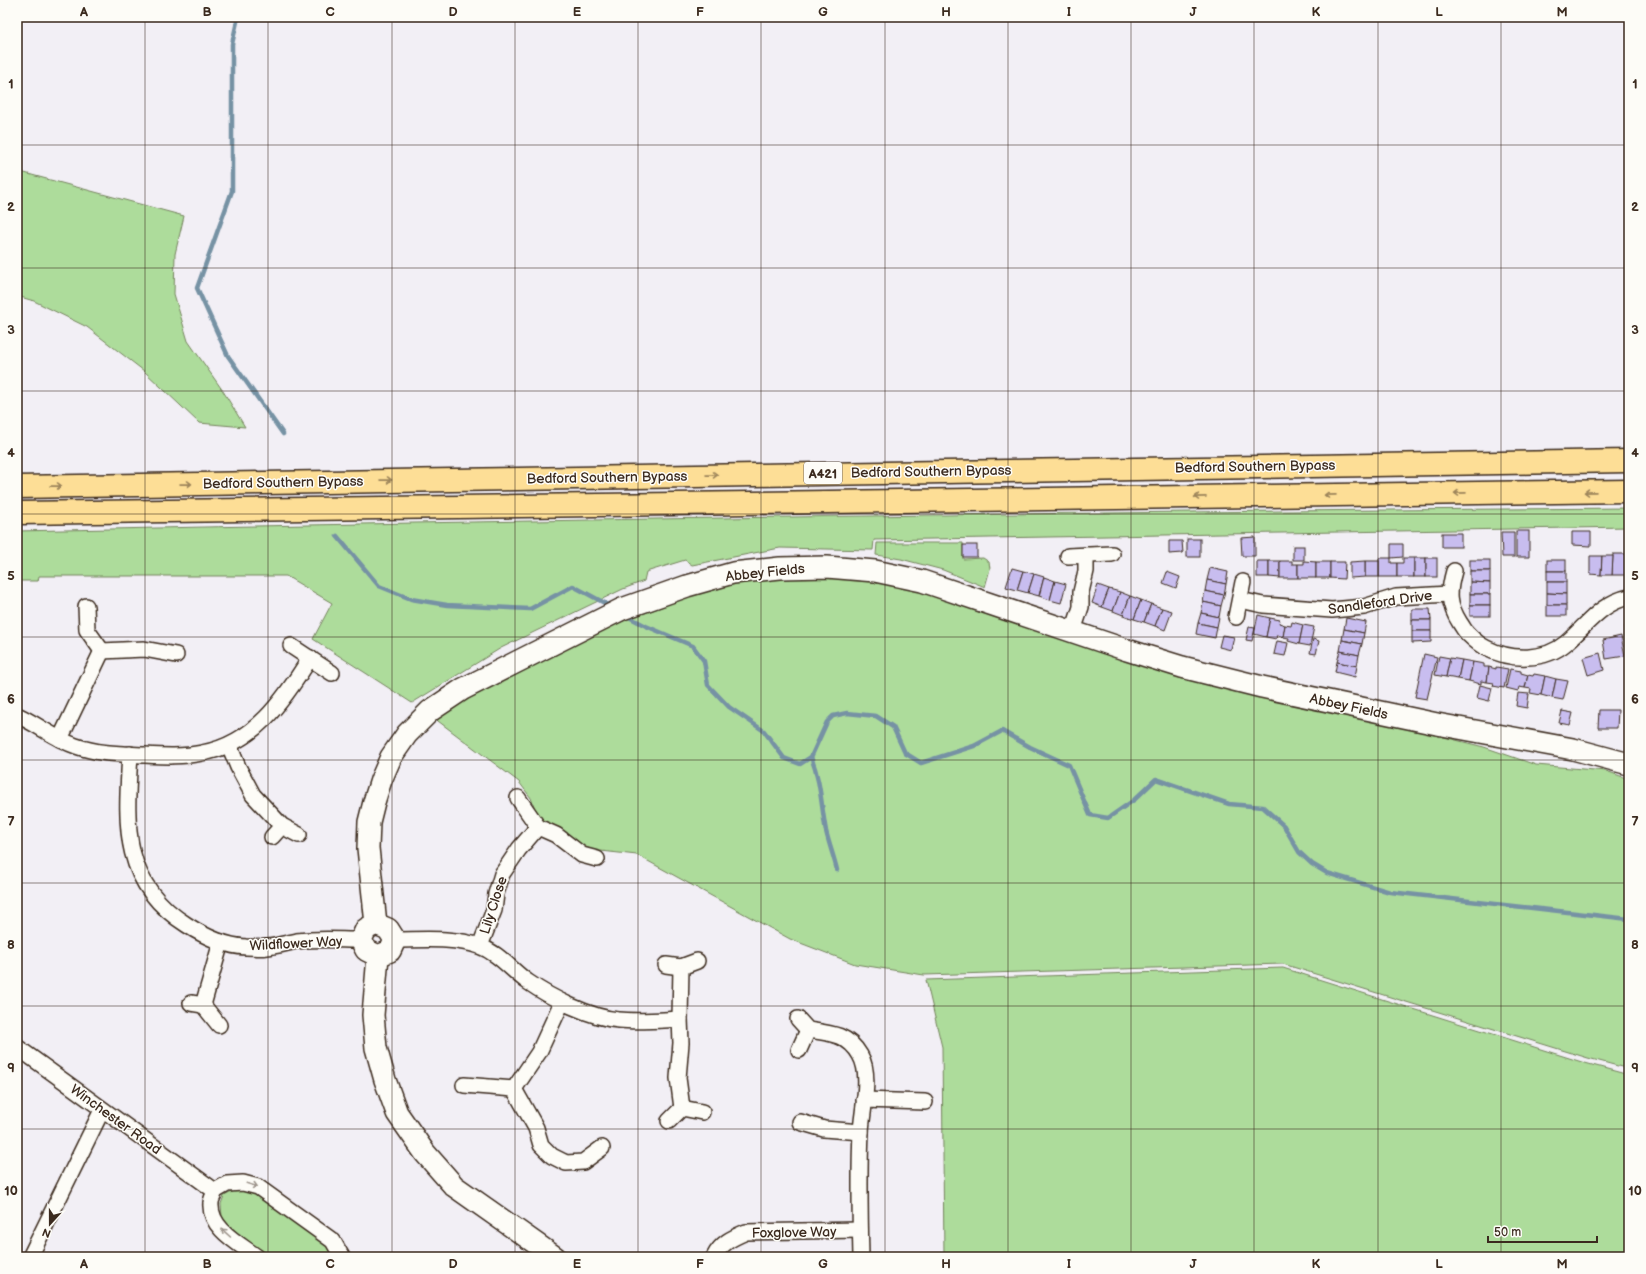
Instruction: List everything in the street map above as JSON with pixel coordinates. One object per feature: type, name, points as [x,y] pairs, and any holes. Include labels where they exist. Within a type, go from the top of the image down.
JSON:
[{"type":"highway","name":"Bedford Southern Bypass","points":[[17,486],[1629,461]]},
{"type":"highway","name":"Bedford Southern Bypass","points":[[17,513],[1629,491]]},
{"type":"street","points":[[1068,556],[1112,554]]},
{"type":"street","points":[[1073,631],[1081,607],[1080,592],[1086,571],[1086,555]]},
{"type":"street","name":"Abbey Fields","points":[[376,924],[368,848],[369,822],[374,802],[381,780],[391,757],[407,734],[430,711],[463,689],[622,609],[687,586],[733,573],[780,568],[827,567],[875,571],[922,581],[1127,650],[1182,667],[1262,688],[1437,724],[1573,749],[1629,764]]},
{"type":"street","name":"Sandleford Drive","points":[[1454,571],[1450,603],[1456,617],[1467,633],[1487,648],[1515,657],[1531,657],[1550,653],[1559,648],[1605,606],[1629,597]]},
{"type":"street","points":[[1236,617],[1243,582]]},
{"type":"street","name":"Sandleford Drive","points":[[1240,600],[1262,605],[1332,610],[1364,606],[1396,597],[1450,594]]},
{"type":"street","points":[[86,606],[87,630],[102,651]]},
{"type":"street","points":[[290,646],[332,673]]},
{"type":"street","points":[[102,651],[144,649],[176,655]]},
{"type":"street","points":[[60,740],[102,651]]},
{"type":"street","points":[[17,715],[30,721],[60,740],[97,752],[170,756],[203,753],[229,745],[254,730],[273,712],[292,687],[310,658]]},
{"type":"street","points":[[229,745],[253,796],[277,831],[299,835]]},
{"type":"street","name":"Wildflower Way","points":[[130,754],[128,802],[129,834],[133,858],[142,879],[152,896],[171,915],[200,933],[221,942],[244,947],[268,947],[298,941],[361,940]]},
{"type":"street","points":[[518,798],[538,827],[556,835],[582,855],[597,859]]},
{"type":"street","name":"Lily Close","points":[[480,946],[494,910],[496,894],[502,874],[519,849],[538,827]]},
{"type":"street","points":[[376,924],[388,929],[395,940],[390,951],[378,956],[366,950],[361,940],[366,929],[376,924]]},
{"type":"street","points":[[395,940],[442,940],[480,946],[499,957],[532,984],[562,1002],[591,1013],[618,1020],[680,1020]]},
{"type":"street","points":[[219,1025],[197,1004],[221,942]]},
{"type":"street","points":[[378,956],[373,1015],[376,1048],[385,1080],[397,1113],[425,1153],[454,1186],[555,1257]]},
{"type":"street","points":[[666,965],[681,967],[697,961]]},
{"type":"street","points":[[681,967],[681,1043],[678,1078],[682,1108]]},
{"type":"street","points":[[514,1089],[539,1052],[562,1002]]},
{"type":"street","points":[[799,1050],[803,1025],[848,1040],[860,1055],[865,1072],[861,1132],[861,1257]]},
{"type":"street","name":"Winchester Road","points":[[17,1047],[215,1191]]},
{"type":"street","points":[[464,1085],[514,1089]]},
{"type":"street","points":[[514,1089],[536,1128],[541,1145],[552,1156],[566,1163],[584,1167],[602,1148]]},
{"type":"street","points":[[864,1100],[925,1102]]},
{"type":"street","points":[[682,1108],[702,1112]]},
{"type":"street","points":[[669,1121],[682,1108]]},
{"type":"street","points":[[30,1257],[102,1110]]},
{"type":"street","points":[[800,1122],[824,1129],[861,1132]]},
{"type":"street","points":[[257,1257],[224,1233],[214,1220],[211,1203],[215,1191],[227,1184],[243,1183],[258,1187],[333,1241],[342,1257]]},
{"type":"street","name":"Foxglove Way","points":[[714,1257],[719,1247],[731,1238],[746,1232],[860,1230]]},
{"type":"green space","points":[[17,171],[184,216],[175,254],[174,294],[188,341],[223,391],[245,427],[199,423],[144,371],[87,327],[34,301],[17,296]]},
{"type":"green space","points":[[1629,508],[1629,527],[874,540],[873,550],[780,548],[692,565],[685,560],[646,572],[644,581],[623,589],[501,648],[412,703],[313,639],[332,603],[286,576],[39,576],[38,581],[17,581],[17,531],[823,516]]},
{"type":"green space","points":[[877,543],[963,543],[963,559],[983,558],[989,562],[990,569],[985,587],[943,570],[901,559],[876,555]]},
{"type":"green space","points":[[782,573],[838,574],[920,587],[1185,673],[1484,747],[1536,765],[1606,771],[1629,779],[1629,1069],[1588,1058],[1283,964],[924,975],[855,964],[790,939],[637,855],[583,849],[561,828],[540,822],[531,798],[519,782],[434,718],[576,639],[706,590]]},
{"type":"green space","points":[[1283,968],[1585,1063],[1629,1075],[1629,1257],[944,1257],[942,1047],[926,980]]},
{"type":"green space","points":[[244,1189],[256,1193],[311,1232],[329,1249],[334,1257],[268,1257],[230,1229],[222,1216],[221,1204],[224,1196],[234,1191]]},
{"type":"building","points":[[1516,531],[1529,531],[1529,557],[1516,557]]},
{"type":"building","points":[[1501,532],[1514,532],[1514,557],[1502,557]]},
{"type":"building","points":[[1572,532],[1591,532],[1591,546],[1572,545]]},
{"type":"building","points":[[1442,533],[1461,533],[1461,547],[1442,547]]},
{"type":"building","points":[[1255,537],[1255,556],[1242,556],[1241,538]]},
{"type":"building","points":[[1187,539],[1200,539],[1200,557],[1187,557]]},
{"type":"building","points":[[1169,541],[1182,541],[1183,553],[1169,554]]},
{"type":"building","points":[[1391,544],[1403,544],[1403,557],[1391,558]]},
{"type":"building","points":[[963,545],[977,545],[977,557],[963,557]]},
{"type":"building","points":[[1293,546],[1304,546],[1304,560],[1293,560]]},
{"type":"building","points":[[1613,554],[1628,554],[1629,571],[1627,571],[1627,575],[1612,575]]},
{"type":"building","points":[[1590,556],[1602,556],[1601,575],[1590,574]]},
{"type":"building","points":[[1602,556],[1613,556],[1612,575],[1601,575]]},
{"type":"building","points":[[1379,558],[1391,558],[1391,563],[1397,563],[1397,577],[1379,577]]},
{"type":"building","points":[[1403,558],[1414,558],[1414,577],[1397,577],[1397,563],[1403,563]]},
{"type":"building","points":[[1414,558],[1426,558],[1426,577],[1414,577]]},
{"type":"building","points":[[1426,558],[1437,558],[1437,577],[1426,577]]},
{"type":"building","points":[[1470,560],[1490,560],[1490,571],[1470,571]]},
{"type":"building","points":[[1547,560],[1566,560],[1566,571],[1547,571]]},
{"type":"building","points":[[1257,561],[1269,561],[1269,577],[1257,577]]},
{"type":"building","points":[[1269,561],[1280,561],[1280,578],[1269,577]]},
{"type":"building","points":[[1280,561],[1292,561],[1292,564],[1298,564],[1298,578],[1280,578]]},
{"type":"building","points":[[1304,561],[1316,562],[1316,578],[1298,578],[1298,564],[1304,564]]},
{"type":"building","points":[[1365,561],[1379,561],[1379,577],[1365,577]]},
{"type":"building","points":[[1365,561],[1365,577],[1350,578],[1350,562]]},
{"type":"building","points":[[1316,562],[1330,562],[1330,578],[1316,578]]},
{"type":"building","points":[[1330,562],[1345,562],[1344,579],[1330,578]]},
{"type":"building","points":[[1012,568],[1023,571],[1017,590],[1006,587]]},
{"type":"building","points":[[1210,568],[1228,572],[1226,584],[1207,580]]},
{"type":"building","points":[[1023,571],[1034,574],[1028,593],[1017,590]]},
{"type":"building","points":[[1470,571],[1490,571],[1490,583],[1470,582]]},
{"type":"building","points":[[1547,571],[1566,571],[1566,582],[1547,582]]},
{"type":"building","points":[[1167,572],[1180,577],[1176,588],[1163,583]]},
{"type":"building","points":[[1034,574],[1044,577],[1039,596],[1028,593]]},
{"type":"building","points":[[1044,577],[1055,581],[1050,600],[1039,596]]},
{"type":"building","points":[[1207,580],[1226,584],[1224,595],[1205,591]]},
{"type":"building","points":[[1055,581],[1066,584],[1061,603],[1050,600]]},
{"type":"building","points":[[1470,582],[1490,583],[1490,594],[1470,594]]},
{"type":"building","points":[[1547,582],[1566,582],[1566,594],[1547,593]]},
{"type":"building","points":[[1098,585],[1109,589],[1102,607],[1092,603]]},
{"type":"building","points":[[1109,589],[1120,592],[1113,611],[1102,607]]},
{"type":"building","points":[[1205,591],[1224,595],[1221,606],[1203,602]]},
{"type":"building","points":[[1120,592],[1130,596],[1123,615],[1113,611]]},
{"type":"building","points":[[1547,593],[1566,594],[1566,605],[1547,605]]},
{"type":"building","points":[[1470,594],[1490,594],[1490,605],[1470,605]]},
{"type":"building","points":[[1130,596],[1141,600],[1134,619],[1123,615]]},
{"type":"building","points":[[1141,600],[1151,604],[1144,622],[1134,619]]},
{"type":"building","points":[[1203,602],[1221,606],[1219,617],[1201,613]]},
{"type":"building","points":[[1151,604],[1162,608],[1155,626],[1144,622]]},
{"type":"building","points":[[1470,605],[1490,605],[1490,616],[1470,616]]},
{"type":"building","points":[[1547,605],[1566,605],[1566,616],[1547,616]]},
{"type":"building","points":[[1162,608],[1172,611],[1165,630],[1155,626]]},
{"type":"building","points":[[1412,609],[1430,609],[1431,620],[1412,620]]},
{"type":"building","points":[[1201,613],[1219,617],[1217,627],[1198,623]]},
{"type":"building","points":[[1258,615],[1270,618],[1266,637],[1254,634]]},
{"type":"building","points":[[1270,618],[1280,620],[1279,623],[1285,625],[1283,637],[1277,635],[1276,639],[1266,637]]},
{"type":"building","points":[[1346,618],[1366,622],[1364,633],[1344,629]]},
{"type":"building","points":[[1412,620],[1431,620],[1431,631],[1412,631]]},
{"type":"building","points":[[1292,622],[1303,625],[1299,644],[1288,641],[1289,638],[1283,637],[1285,625],[1291,626]]},
{"type":"building","points":[[1198,623],[1217,627],[1215,638],[1196,634]]},
{"type":"building","points":[[1303,625],[1314,627],[1310,646],[1299,644]]},
{"type":"building","points":[[1625,626],[1629,626],[1629,644],[1627,645]]},
{"type":"building","points":[[1249,627],[1255,628],[1252,641],[1246,640]]},
{"type":"building","points":[[1344,629],[1364,633],[1362,644],[1342,640]]},
{"type":"building","points":[[1412,631],[1431,631],[1431,642],[1412,643]]},
{"type":"building","points":[[1222,635],[1234,637],[1231,650],[1219,647]]},
{"type":"building","points":[[1621,636],[1625,656],[1606,659],[1603,640]]},
{"type":"building","points":[[1313,639],[1319,641],[1316,654],[1310,653]]},
{"type":"building","points":[[1342,640],[1362,644],[1359,655],[1340,651]]},
{"type":"building","points":[[1277,641],[1288,643],[1285,656],[1274,654]]},
{"type":"building","points":[[1340,651],[1359,655],[1357,666],[1337,662]]},
{"type":"building","points":[[1600,653],[1604,670],[1588,675],[1583,658]]},
{"type":"building","points":[[1424,654],[1437,657],[1427,699],[1415,697]]},
{"type":"building","points":[[1439,656],[1450,658],[1446,677],[1435,675]]},
{"type":"building","points":[[1450,658],[1462,660],[1458,679],[1446,677]]},
{"type":"building","points":[[1462,660],[1473,662],[1469,681],[1458,679]]},
{"type":"building","points":[[1337,662],[1357,666],[1355,677],[1335,672]]},
{"type":"building","points":[[1473,662],[1484,664],[1484,667],[1489,667],[1487,682],[1481,681],[1481,684],[1469,681]]},
{"type":"building","points":[[1489,667],[1496,669],[1496,667],[1508,669],[1504,688],[1493,686],[1494,683],[1487,682]]},
{"type":"building","points":[[1510,669],[1521,671],[1521,673],[1528,675],[1525,688],[1519,687],[1518,691],[1506,688]]},
{"type":"building","points":[[1534,674],[1545,676],[1541,695],[1530,693],[1531,689],[1525,688],[1528,675],[1533,676]]},
{"type":"building","points":[[1545,676],[1556,679],[1552,698],[1541,695]]},
{"type":"building","points":[[1556,679],[1568,681],[1563,700],[1552,698]]},
{"type":"building","points":[[1480,685],[1492,688],[1489,701],[1477,698]]},
{"type":"building","points":[[1518,693],[1529,694],[1527,708],[1516,706]]},
{"type":"building","points":[[1599,710],[1618,710],[1617,728],[1598,728]]},
{"type":"building","points":[[1562,711],[1573,713],[1570,725],[1559,723]]},
{"type":"waterway","points":[[238,17],[232,44],[232,191],[197,288],[228,356],[283,434]]},
{"type":"waterway","points":[[337,536],[379,586],[411,599],[447,605],[530,609],[573,586],[612,607]]},
{"type":"waterway","points":[[625,615],[646,626],[693,646],[704,661],[708,685],[729,707],[764,731],[784,758],[800,764],[811,757],[827,722],[833,716],[847,713],[876,716],[893,727],[905,753],[921,763],[974,746],[1002,731],[1030,747],[1069,765],[1090,815],[1108,818],[1134,800],[1156,779],[1229,804],[1263,807],[1284,826],[1299,852],[1312,864],[1327,873],[1390,892],[1629,919]]},
{"type":"waterway","points":[[811,757],[819,785],[826,831],[837,870]]}]
